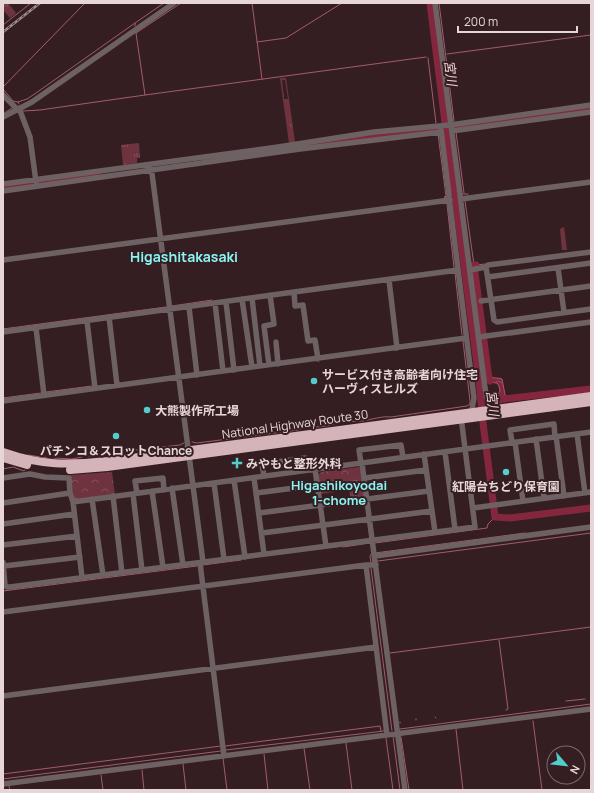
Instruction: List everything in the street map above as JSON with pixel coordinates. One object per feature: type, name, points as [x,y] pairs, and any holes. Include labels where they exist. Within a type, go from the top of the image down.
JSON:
[{"type":"highway","name":"National Highway Route 30","points":[[489,413],[591,396]]},
{"type":"highway","name":"National Highway Route 30","points":[[3,452],[32,461],[71,465],[188,453],[489,413],[591,402]]},
{"type":"highway","name":"National Highway Route 30","points":[[3,458],[37,467],[71,470],[107,467],[188,453]]},
{"type":"street","points":[[3,117],[32,102],[174,3]]},
{"type":"street","points":[[435,3],[482,337],[489,413]]},
{"type":"street","points":[[3,95],[18,109],[30,137],[36,183]]},
{"type":"street","points":[[3,191],[36,183],[151,167],[374,132],[440,129],[591,105]]},
{"type":"street","points":[[453,127],[591,112]]},
{"type":"street","points":[[440,129],[464,338],[472,381],[474,415]]},
{"type":"street","points":[[151,167],[193,485],[203,584],[224,753]]},
{"type":"street","points":[[462,197],[591,182]]},
{"type":"street","points":[[3,184],[36,183]]},
{"type":"street","points":[[3,260],[448,199]]},
{"type":"street","points":[[473,269],[486,267],[488,265],[591,252]]},
{"type":"street","points":[[488,277],[591,263]]},
{"type":"street","points":[[486,267],[494,320],[497,322],[591,309]]},
{"type":"street","points":[[558,268],[564,312]]},
{"type":"street","points":[[3,332],[109,318],[169,307],[189,307],[456,270]]},
{"type":"street","points":[[389,280],[397,347]]},
{"type":"street","points":[[481,301],[591,286]]},
{"type":"street","points":[[294,292],[295,306],[303,305],[308,341],[315,340],[318,357]]},
{"type":"street","points":[[269,364],[264,326],[274,324],[270,295]]},
{"type":"street","points":[[252,298],[260,365]]},
{"type":"street","points":[[242,300],[252,366]]},
{"type":"street","points":[[226,302],[234,368]]},
{"type":"street","points":[[215,303],[223,370]]},
{"type":"street","points":[[189,307],[196,373]]},
{"type":"street","points":[[109,318],[117,384]]},
{"type":"street","points":[[87,320],[95,386]]},
{"type":"street","points":[[482,337],[591,322]]},
{"type":"street","points":[[36,328],[44,395]]},
{"type":"street","points":[[3,400],[44,395],[95,386],[178,377],[196,373],[464,338]]},
{"type":"street","points":[[276,342],[278,362]]},
{"type":"street","points":[[80,557],[3,564],[5,587],[163,567],[201,564],[326,546],[374,542],[475,527],[461,417]]},
{"type":"street","points":[[523,501],[510,430],[554,424],[564,496]]},
{"type":"street","points":[[73,502],[591,432]]},
{"type":"street","points":[[473,508],[588,492],[577,434]]},
{"type":"street","points":[[536,439],[544,498]]},
{"type":"street","points":[[403,458],[401,445],[359,450],[365,478],[369,518],[374,542],[375,554],[371,565],[376,648],[391,733],[405,790]]},
{"type":"street","points":[[445,452],[455,529]]},
{"type":"street","points":[[424,454],[435,532]]},
{"type":"street","points":[[264,476],[262,464],[305,458],[307,470]]},
{"type":"street","points":[[315,469],[326,546]]},
{"type":"street","points":[[365,478],[426,470]]},
{"type":"street","points":[[3,478],[30,474],[45,477],[69,478],[82,577]]},
{"type":"street","points":[[142,570],[135,481],[163,478],[164,490]]},
{"type":"street","points":[[254,478],[264,554]]},
{"type":"street","points":[[234,480],[244,557]]},
{"type":"street","points":[[214,483],[224,560]]},
{"type":"street","points":[[256,493],[318,485]]},
{"type":"street","points":[[172,488],[183,565]]},
{"type":"street","points":[[152,491],[163,567]]},
{"type":"street","points":[[259,513],[429,491]]},
{"type":"street","points":[[3,503],[70,493]]},
{"type":"street","points":[[113,496],[122,573]]},
{"type":"street","points":[[92,499],[102,575]]},
{"type":"street","points":[[262,533],[432,511]]},
{"type":"street","points":[[3,524],[74,514]]},
{"type":"street","points":[[375,554],[591,527]]},
{"type":"street","points":[[3,545],[76,536]]},
{"type":"street","points":[[3,612],[203,584],[371,565]]},
{"type":"street","points":[[371,565],[391,733]]},
{"type":"street","points":[[3,696],[213,667],[376,648]]},
{"type":"street","points":[[3,784],[224,753],[591,709]]},
{"type":"green space","points":[[3,3],[8,3],[16,13],[10,18],[3,10]]},
{"type":"green space","points":[[280,78],[286,78],[295,142],[289,143]],"holes":[[[282,80],[285,80],[288,99],[284,99]]]},
{"type":"green space","points":[[139,143],[140,158],[137,158],[137,163],[123,165],[121,145]]},
{"type":"green space","points":[[564,227],[567,250],[562,250],[560,229]]},
{"type":"green space","points":[[361,468],[364,488],[320,494],[318,475],[321,472]]},
{"type":"green space","points":[[112,472],[115,495],[75,500],[72,497],[70,475]]},
{"type":"green space","points":[[364,489],[365,495],[363,497],[351,499],[349,491]]},
{"type":"water","points":[[487,373],[489,373],[491,377],[502,379],[506,400],[494,400],[500,391],[499,386],[497,383],[488,382]]},
{"type":"waterway","points":[[3,25],[31,3]]},
{"type":"waterway","points":[[3,87],[85,3]]},
{"type":"waterway","points":[[135,26],[135,23],[164,3]]},
{"type":"waterway","points":[[145,95],[136,33],[181,3]]},
{"type":"waterway","points":[[252,3],[262,79]]},
{"type":"waterway","points":[[257,42],[286,38],[342,3]]},
{"type":"waterway","name":"宮川","points":[[430,3],[454,195]]},
{"type":"waterway","points":[[439,3],[454,121]]},
{"type":"waterway","points":[[18,102],[27,99],[36,93],[135,23]]},
{"type":"waterway","points":[[447,54],[591,35]]},
{"type":"waterway","points":[[23,111],[40,110],[426,57]]},
{"type":"waterway","points":[[428,58],[436,123]]},
{"type":"waterway","points":[[3,89],[13,101],[18,102],[19,104]]},
{"type":"waterway","points":[[3,114],[12,108]]},
{"type":"waterway","name":"宮川","points":[[298,147],[591,109]]},
{"type":"waterway","points":[[456,132],[464,193]]},
{"type":"waterway","points":[[438,134],[446,196]]},
{"type":"waterway","points":[[3,188],[97,174]]},
{"type":"waterway","points":[[462,194],[468,194]]},
{"type":"waterway","name":"宮川","points":[[451,196],[457,195]]},
{"type":"waterway","points":[[446,198],[444,197],[447,196]]},
{"type":"waterway","name":"宮川","points":[[455,196],[495,517],[510,518],[591,508]]},
{"type":"waterway","points":[[465,201],[474,265]]},
{"type":"waterway","points":[[447,204],[454,268]]},
{"type":"waterway","points":[[476,265],[485,264]]},
{"type":"waterway","points":[[476,265],[474,265],[490,381]]},
{"type":"waterway","points":[[455,273],[462,335]]},
{"type":"waterway","points":[[172,306],[212,300]]},
{"type":"waterway","points":[[3,329],[166,307]]},
{"type":"waterway","points":[[192,442],[197,443],[298,430],[342,422],[365,421],[383,417],[467,406],[470,404],[470,401],[463,341]]},
{"type":"waterway","name":"宮川","points":[[474,381],[481,380]]},
{"type":"waterway","points":[[46,392],[92,386]]},
{"type":"waterway","points":[[498,398],[499,400],[591,389]]},
{"type":"waterway","points":[[3,398],[41,393]]},
{"type":"waterway","points":[[494,396],[498,397]]},
{"type":"waterway","points":[[136,450],[180,445],[184,443]]},
{"type":"waterway","points":[[110,453],[113,454],[124,451]]},
{"type":"waterway","points":[[89,456],[105,454]]},
{"type":"waterway","points":[[28,455],[47,458]]},
{"type":"waterway","points":[[54,458],[72,459],[82,457]]},
{"type":"waterway","points":[[3,469],[13,467],[24,471],[25,470]]},
{"type":"waterway","points":[[375,543],[487,528],[488,524],[495,517]]},
{"type":"waterway","points":[[375,553],[525,533]]},
{"type":"waterway","points":[[378,561],[591,533]]},
{"type":"waterway","points":[[343,547],[370,543]]},
{"type":"waterway","points":[[371,563],[370,556],[372,553]]},
{"type":"waterway","points":[[203,565],[241,560]]},
{"type":"waterway","points":[[3,591],[197,566]]},
{"type":"waterway","points":[[371,568],[392,731]]},
{"type":"waterway","points":[[390,653],[591,627]]},
{"type":"waterway","points":[[499,640],[508,709],[506,710]]},
{"type":"waterway","points":[[566,701],[585,699]]},
{"type":"waterway","points":[[400,729],[591,704]]},
{"type":"waterway","points":[[533,721],[542,790]]},
{"type":"waterway","points":[[225,746],[380,726],[381,731]]},
{"type":"waterway","points":[[456,729],[463,790]]},
{"type":"waterway","points":[[226,750],[384,731]]},
{"type":"waterway","points":[[393,736],[400,790]]},
{"type":"waterway","points":[[401,737],[409,790]]},
{"type":"waterway","points":[[386,738],[393,790]]},
{"type":"waterway","points":[[346,743],[352,790]]},
{"type":"waterway","points":[[3,774],[221,746]]},
{"type":"waterway","points":[[304,748],[310,790]]},
{"type":"waterway","points":[[3,779],[221,751]]},
{"type":"waterway","points":[[264,754],[268,790]]},
{"type":"waterway","points":[[223,758],[227,790]]},
{"type":"waterway","points":[[183,764],[186,790]]},
{"type":"waterway","points":[[142,770],[144,790]]},
{"type":"waterway","points":[[101,775],[103,790]]},
{"type":"waterway","points":[[9,786],[10,790]]},
{"type":"railway","points":[[3,32],[40,3]]},
{"type":"place","name":"サービス付き高齢者向け住宅 ハーヴィスヒルズ","points":[[314,381]]},
{"type":"place","name":"大熊製作所工場","points":[[147,410]]},
{"type":"place","name":"パチンコ＆スロットChance","points":[[116,436]]},
{"type":"place","name":"みやもと整形外科","points":[[237,463]]},
{"type":"place","name":"紅陽台ちどり保育園","points":[[506,472]]},
{"type":"district","name":"Higashitakasaki","points":[[184,256]]},
{"type":"district","name":"Higashikoyodai 1-chome","points":[[339,492]]}]
